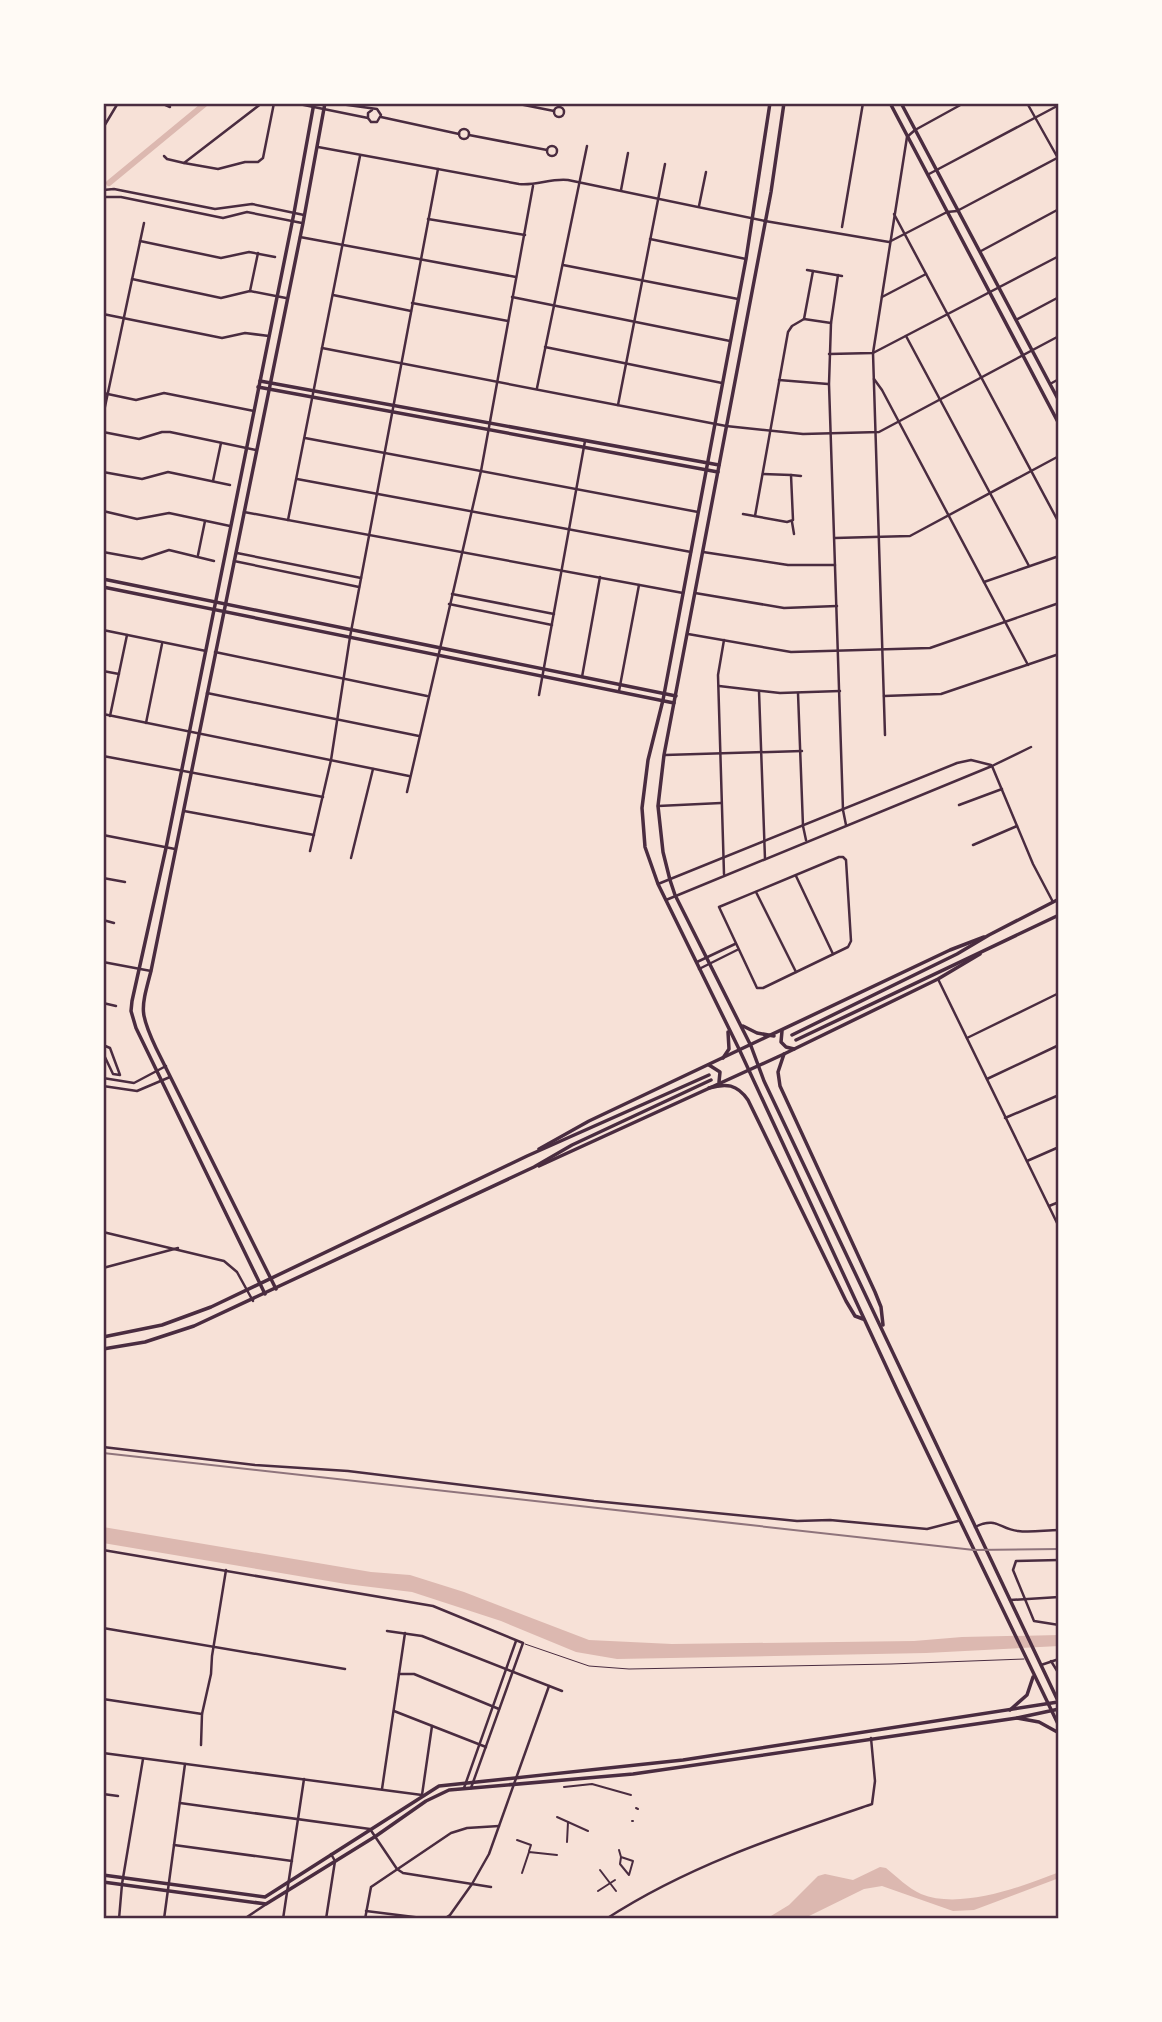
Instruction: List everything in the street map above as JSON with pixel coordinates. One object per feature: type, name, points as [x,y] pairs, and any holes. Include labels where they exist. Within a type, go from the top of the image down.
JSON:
[{"type":"street","points":[[103,128],[118,103]]},
{"type":"street","points":[[161,103],[170,107]]},
{"type":"street","points":[[184,163],[262,103]]},
{"type":"street","points":[[164,156],[167,159],[218,169],[245,162],[258,162],[263,158],[274,103]]},
{"type":"street","points":[[294,103],[368,118],[375,123],[382,117]]},
{"type":"street","points":[[276,1289],[231,1203],[142,1015],[142,1007],[303,223],[324,103]]},
{"type":"street","points":[[333,103],[377,109]]},
{"type":"street","points":[[377,109],[378,103]]},
{"type":"street","points":[[514,103],[554,111]]},
{"type":"street","points":[[770,103],[746,259],[663,700],[648,760],[642,808],[645,847],[658,884],[1059,1726]]},
{"type":"street","points":[[103,1875],[265,1896],[439,1786],[683,1760],[1058,1702],[757,1065],[751,1045],[676,895],[663,852],[658,806],[664,755],[785,103]]},
{"type":"street","points":[[842,227],[863,103]]},
{"type":"street","points":[[890,103],[1059,424]]},
{"type":"street","points":[[901,103],[1059,401]]},
{"type":"street","points":[[885,734],[873,353],[907,137],[964,103]]},
{"type":"street","points":[[318,146],[519,184],[534,185],[562,179],[889,242],[947,212],[957,211],[1058,158],[1027,103]]},
{"type":"street","points":[[265,1294],[133,1019],[132,1001],[182,770],[294,213],[313,105]]},
{"type":"street","points":[[928,175],[1059,105]]},
{"type":"street","points":[[377,109],[382,117]]},
{"type":"street","points":[[368,118],[368,113],[372,110]]},
{"type":"street","points":[[382,117],[459,134],[463,139],[469,135],[547,150]]},
{"type":"street","points":[[459,134],[465,129],[469,135]]},
{"type":"street","points":[[537,388],[587,146]]},
{"type":"street","points":[[621,190],[628,153]]},
{"type":"street","points":[[288,520],[360,155]]},
{"type":"street","points":[[618,405],[665,164]]},
{"type":"street","points":[[310,852],[331,760],[351,629],[438,169]]},
{"type":"street","points":[[699,206],[706,172]]},
{"type":"street","points":[[407,792],[481,471],[534,185]]},
{"type":"street","points":[[103,190],[114,189],[215,209],[252,204],[304,215]]},
{"type":"street","points":[[103,198],[121,197],[223,218],[247,212],[303,223]]},
{"type":"street","points":[[981,251],[1059,209]]},
{"type":"street","points":[[894,214],[1059,523]]},
{"type":"street","points":[[428,219],[525,235]]},
{"type":"street","points":[[103,415],[144,223]]},
{"type":"street","points":[[300,237],[516,276]]},
{"type":"street","points":[[650,239],[746,259]]},
{"type":"street","points":[[140,241],[221,258],[243,252],[275,257]]},
{"type":"street","points":[[250,291],[258,254]]},
{"type":"street","points":[[829,354],[873,353],[1059,256]]},
{"type":"street","points":[[562,265],[738,299]]},
{"type":"street","points":[[807,270],[840,276],[831,323],[829,384],[843,810],[846,825]]},
{"type":"street","points":[[804,318],[813,271]]},
{"type":"street","points":[[881,297],[926,274]]},
{"type":"street","points":[[132,279],[221,298],[250,291],[286,298]]},
{"type":"street","points":[[333,295],[411,311]]},
{"type":"street","points":[[512,297],[730,341]]},
{"type":"street","points":[[1016,320],[1059,297]]},
{"type":"street","points":[[412,303],[508,321]]},
{"type":"street","points":[[103,314],[222,338],[245,333],[269,335]]},
{"type":"street","points":[[755,516],[788,332],[804,318],[831,323]]},
{"type":"street","points":[[906,336],[1029,566]]},
{"type":"street","points":[[322,348],[726,426],[770,432],[831,434],[876,433],[1059,336]]},
{"type":"street","points":[[545,347],[722,383]]},
{"type":"street","points":[[874,379],[1028,665]]},
{"type":"street","points":[[1050,384],[1059,379]]},
{"type":"street","points":[[779,380],[829,384]]},
{"type":"street","points":[[260,381],[719,466]]},
{"type":"street","points":[[258,387],[718,472]]},
{"type":"street","points":[[106,393],[136,400],[164,393],[254,411]]},
{"type":"street","points":[[103,432],[139,439],[166,432],[256,450]]},
{"type":"street","points":[[304,438],[698,512]]},
{"type":"street","points":[[539,695],[585,441]]},
{"type":"street","points":[[213,481],[221,443]]},
{"type":"street","points":[[835,538],[910,536],[1059,456]]},
{"type":"street","points":[[103,472],[142,479],[167,472],[230,485]]},
{"type":"street","points":[[763,474],[801,476]]},
{"type":"street","points":[[792,475],[794,534]]},
{"type":"street","points":[[297,479],[691,552]]},
{"type":"street","points":[[103,511],[137,519],[165,512],[231,527]]},
{"type":"street","points":[[244,512],[683,593]]},
{"type":"street","points":[[743,514],[792,522]]},
{"type":"street","points":[[197,557],[205,521]]},
{"type":"street","points":[[103,551],[138,559],[167,550],[214,561]]},
{"type":"street","points":[[703,552],[777,563],[835,565]]},
{"type":"street","points":[[235,553],[361,578]]},
{"type":"street","points":[[984,582],[1059,556]]},
{"type":"street","points":[[234,561],[359,587]]},
{"type":"street","points":[[279,570],[281,562]]},
{"type":"street","points":[[582,677],[600,578]]},
{"type":"street","points":[[103,579],[676,696]]},
{"type":"street","points":[[619,691],[639,585]]},
{"type":"street","points":[[103,587],[675,703]]},
{"type":"street","points":[[695,593],[785,608],[837,607]]},
{"type":"street","points":[[452,594],[554,614]]},
{"type":"street","points":[[688,634],[782,651],[930,648],[1059,603]]},
{"type":"street","points":[[449,604],[552,625]]},
{"type":"street","points":[[286,624],[288,616]]},
{"type":"street","points":[[103,630],[206,651]]},
{"type":"street","points":[[110,716],[127,635]]},
{"type":"street","points":[[724,640],[718,674],[724,874]]},
{"type":"street","points":[[145,723],[163,642]]},
{"type":"street","points":[[215,652],[428,696]]},
{"type":"street","points":[[884,696],[941,694],[1059,654]]},
{"type":"street","points":[[103,671],[119,674]]},
{"type":"street","points":[[719,686],[798,693],[840,691]]},
{"type":"street","points":[[759,691],[765,859]]},
{"type":"street","points":[[207,693],[419,736]]},
{"type":"street","points":[[798,693],[803,826],[807,841]]},
{"type":"street","points":[[103,714],[410,776]]},
{"type":"street","points":[[666,900],[992,766],[1031,747]]},
{"type":"street","points":[[664,755],[802,751]]},
{"type":"street","points":[[103,756],[323,797]]},
{"type":"street","points":[[658,884],[957,763],[971,760],[992,766]]},
{"type":"street","points":[[992,766],[1053,902]]},
{"type":"street","points":[[351,858],[373,769]]},
{"type":"street","points":[[959,805],[1002,789]]},
{"type":"street","points":[[658,806],[722,803]]},
{"type":"street","points":[[184,811],[314,835]]},
{"type":"street","points":[[973,845],[1017,826]]},
{"type":"street","points":[[103,835],[176,849]]},
{"type":"street","points":[[844,857],[850,941],[845,949],[759,988],[718,908],[796,876],[844,857]]},
{"type":"street","points":[[796,876],[833,954]]},
{"type":"street","points":[[103,878],[125,882]]},
{"type":"street","points":[[756,892],[796,972]]},
{"type":"street","points":[[792,1035],[957,954],[1059,899]]},
{"type":"street","points":[[796,1040],[1059,915]]},
{"type":"street","points":[[103,920],[114,923]]},
{"type":"street","points":[[527,1156],[589,1121],[950,950],[989,935]]},
{"type":"street","points":[[696,962],[735,944]]},
{"type":"street","points":[[103,1349],[145,1342],[178,1332],[253,1301],[534,1167],[784,1054],[938,979],[994,946]]},
{"type":"street","points":[[699,969],[738,950]]},
{"type":"street","points":[[103,962],[151,971]]},
{"type":"street","points":[[938,979],[1059,1227]]},
{"type":"street","points":[[966,1038],[1059,993]]},
{"type":"street","points":[[103,1003],[116,1006]]},
{"type":"street","points":[[740,1024],[757,1033],[774,1035]]},
{"type":"street","points":[[723,1058],[729,1044],[727,1026]]},
{"type":"street","points":[[782,1031],[783,1044],[794,1049]]},
{"type":"street","points":[[103,1045],[110,1048],[120,1075],[113,1074],[103,1053]]},
{"type":"street","points":[[987,1079],[1059,1045]]},
{"type":"street","points":[[784,1054],[778,1072],[780,1086],[875,1292],[881,1307],[883,1327]]},
{"type":"street","points":[[709,1065],[720,1072],[718,1084]]},
{"type":"street","points":[[103,1078],[130,1084],[166,1066]]},
{"type":"street","points":[[103,1337],[162,1325],[248,1291],[527,1156],[709,1075]]},
{"type":"street","points":[[103,1086],[132,1091],[144,1089],[171,1076]]},
{"type":"street","points":[[534,1167],[572,1145],[711,1080]]},
{"type":"street","points":[[130,1084],[132,1091]]},
{"type":"street","points":[[709,1088],[729,1085],[740,1089],[748,1100],[846,1301],[855,1316],[864,1319]]},
{"type":"street","points":[[1005,1118],[1059,1094]]},
{"type":"street","points":[[1026,1162],[1059,1147]]},
{"type":"street","points":[[1049,1206],[1059,1202]]},
{"type":"street","points":[[103,1232],[178,1248],[229,1263],[253,1301]]},
{"type":"street","points":[[103,1268],[178,1248]]},
{"type":"street","points":[[103,1447],[255,1465],[348,1471],[612,1503],[797,1521],[830,1520],[927,1529],[943,1527],[960,1520]]},
{"type":"street","points":[[975,1527],[994,1522],[1016,1531],[1059,1530]]},
{"type":"street","points":[[103,1550],[433,1606],[523,1643],[471,1788]]},
{"type":"street","points":[[1059,1560],[1021,1560],[1014,1563],[1013,1570],[1034,1621],[1059,1625]]},
{"type":"street","points":[[201,1745],[202,1714],[211,1674],[226,1570]]},
{"type":"street","points":[[1010,1600],[1059,1597]]},
{"type":"street","points":[[103,1628],[345,1669]]},
{"type":"street","points":[[387,1630],[422,1636],[562,1691]]},
{"type":"street","points":[[382,1790],[405,1633]]},
{"type":"street","points":[[464,1788],[516,1641]]},
{"type":"street","points":[[1041,1665],[1059,1659]]},
{"type":"street","points":[[1051,1661],[1059,1674]]},
{"type":"street","points":[[399,1674],[414,1675],[499,1709]]},
{"type":"street","points":[[1010,1710],[1027,1695],[1033,1675]]},
{"type":"street","points":[[445,1918],[472,1884],[489,1854],[549,1686]]},
{"type":"street","points":[[103,1699],[202,1714]]},
{"type":"street","points":[[244,1919],[376,1836],[426,1801],[449,1790],[633,1774],[1059,1710]]},
{"type":"street","points":[[394,1711],[486,1746]]},
{"type":"street","points":[[1003,1711],[1004,1719]]},
{"type":"street","points":[[1017,1718],[1039,1722],[1059,1733]]},
{"type":"street","points":[[426,1801],[422,1795],[432,1726]]},
{"type":"street","points":[[606,1919],[691,1872],[872,1804],[875,1781],[871,1738]]},
{"type":"street","points":[[103,1752],[422,1795]]},
{"type":"street","points":[[120,1919],[122,1884],[143,1758]]},
{"type":"street","points":[[164,1919],[185,1764]]},
{"type":"street","points":[[283,1919],[304,1779]]},
{"type":"street","points":[[564,1787],[592,1784],[631,1795]]},
{"type":"street","points":[[103,1794],[118,1796]]},
{"type":"street","points":[[180,1803],[370,1829],[397,1869],[409,1875],[491,1887]]},
{"type":"street","points":[[557,1816],[588,1831]]},
{"type":"street","points":[[566,1842],[568,1822]]},
{"type":"street","points":[[365,1919],[371,1887],[459,1829],[499,1826]]},
{"type":"street","points":[[517,1840],[531,1845]]},
{"type":"street","points":[[522,1873],[531,1840]]},
{"type":"street","points":[[174,1845],[292,1861]]},
{"type":"street","points":[[619,1850],[620,1864],[628,1876],[633,1861],[621,1857]]},
{"type":"street","points":[[529,1852],[558,1855]]},
{"type":"street","points":[[326,1919],[335,1861],[331,1854]]},
{"type":"street","points":[[600,1870],[616,1891]]},
{"type":"street","points":[[598,1891],[615,1880]]},
{"type":"street","points":[[103,1882],[266,1904]]},
{"type":"street","points":[[366,1911],[430,1919]]},
{"type":"lane","points":[[523,1643],[589,1666],[629,1669],[891,1664],[1024,1656]]},
{"type":"shaded area","points":[[103,1527],[371,1572],[410,1575],[464,1592],[589,1640],[672,1644],[914,1641],[1059,1635],[1059,1646],[926,1653],[617,1659],[576,1652],[501,1621],[412,1592],[346,1584],[103,1543]]},
{"type":"shaded area","points":[[880,1867],[886,1868],[921,1894],[937,1898],[991,1895],[1059,1872],[1059,1878],[974,1910],[953,1911],[882,1886],[864,1889],[803,1919],[766,1919],[789,1905],[818,1876],[825,1874],[853,1880]]},
{"type":"waterway","points":[[109,183],[206,103]]},
{"type":"railway","points":[[103,1453],[974,1550],[1059,1549]]}]
